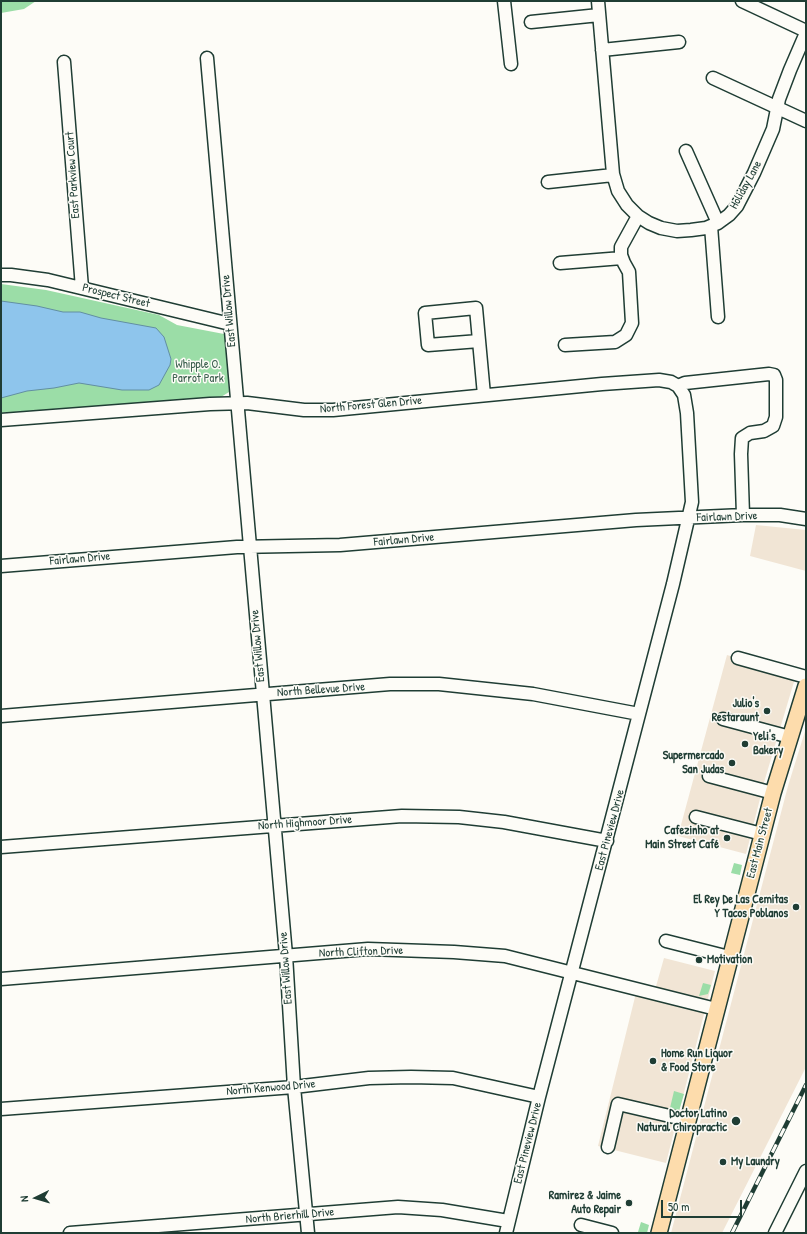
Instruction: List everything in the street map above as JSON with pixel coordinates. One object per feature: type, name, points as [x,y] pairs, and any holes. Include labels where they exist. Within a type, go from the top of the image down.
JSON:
[{"type":"main road","name":"East Main Street","points":[[659,1233],[729,957],[773,793],[806,686]]},
{"type":"street","points":[[504,1],[510,64]]},
{"type":"street","name":"Holiday Lane","points":[[598,1],[613,175],[618,191],[627,205],[638,216],[661,228],[677,231],[691,230],[714,224],[729,215],[737,206],[773,129],[779,99],[806,32]]},
{"type":"street","points":[[742,1],[806,32]]},
{"type":"street","points":[[531,22],[599,15]]},
{"type":"street","points":[[602,50],[679,42]]},
{"type":"street","name":"East Willow Drive","points":[[207,58],[286,956],[294,1087],[308,1233]]},
{"type":"street","name":"East Parkview Court","points":[[64,62],[82,288]]},
{"type":"street","points":[[712,78],[806,121]]},
{"type":"street","points":[[686,151],[714,224],[718,317]]},
{"type":"street","points":[[548,182],[613,175]]},
{"type":"street","points":[[566,345],[615,342],[626,335],[632,323],[629,272],[622,258],[621,247],[638,216]]},
{"type":"street","points":[[560,263],[622,258]]},
{"type":"street","name":"Prospect Street","points":[[1,275],[48,280],[230,324]]},
{"type":"street","points":[[479,341],[428,345],[425,313],[476,308],[484,395]]},
{"type":"street","points":[[678,386],[685,383],[769,374],[774,375],[776,380],[776,410],[774,426],[764,431],[750,433],[742,438],[741,454],[743,515]]},
{"type":"street","name":"North Forest Glen Drive","points":[[1,420],[237,403],[304,410],[333,410],[602,384],[659,380],[671,382],[678,386]]},
{"type":"street","name":"East Pineview Drive","points":[[507,1227],[673,584],[692,502],[684,395],[678,386]]},
{"type":"street","name":"Fairlawn Drive","points":[[1,566],[250,547],[340,545],[636,520],[743,515],[780,516],[806,519]]},
{"type":"street","points":[[738,658],[806,677]]},
{"type":"street","name":"North Bellevue Drive","points":[[1,716],[390,684],[439,684],[533,694],[639,714]]},
{"type":"street","points":[[723,719],[790,737]]},
{"type":"street","points":[[709,776],[773,793]]},
{"type":"street","name":"North Highmoor Drive","points":[[1,847],[402,816],[459,817],[504,822],[607,841]]},
{"type":"street","points":[[696,817],[762,834]]},
{"type":"street","points":[[666,941],[729,957]]},
{"type":"street","name":"North Clifton Drive","points":[[1,979],[368,949],[454,952],[505,956],[716,1009]]},
{"type":"street","name":"North Kenwood Drive","points":[[1,1109],[294,1087],[369,1078],[411,1077],[453,1078],[540,1097]]},
{"type":"street","points":[[608,1147],[618,1104],[687,1120]]},
{"type":"street","points":[[775,1233],[806,1171]]},
{"type":"street","name":"North Brierhill Drive","points":[[70,1233],[398,1207],[442,1210],[507,1227]]},
{"type":"street","points":[[582,1225],[612,1233]]},
{"type":"shaded area","points":[[756,525],[806,530],[806,571],[750,556]]},
{"type":"shaded area","points":[[727,655],[796,675],[765,779],[746,854],[678,836]]},
{"type":"shaded area","points":[[806,728],[806,1067],[722,1233],[671,1233],[788,786]]},
{"type":"shaded area","points":[[664,958],[715,971],[666,1163],[598,1146],[636,993],[653,997]]},
{"type":"green space","points":[[1,1],[36,1],[24,9],[1,13]]},
{"type":"green space","name":"Whipple O. Parrot Park","points":[[1,284],[46,290],[159,315],[177,325],[224,334],[226,341],[229,392],[221,397],[1,413]]},
{"type":"green space","points":[[734,863],[742,865],[740,875],[731,873]]},
{"type":"green space","points":[[703,983],[711,985],[708,994],[699,996]]},
{"type":"green space","points":[[674,1091],[684,1094],[679,1111],[670,1108]]},
{"type":"green space","points":[[641,1222],[649,1225],[647,1233],[638,1232]]},
{"type":"water","points":[[1,301],[37,306],[63,312],[80,312],[101,318],[156,328],[164,337],[171,359],[170,365],[159,385],[149,390],[122,390],[79,383],[27,391],[1,398]]},
{"type":"railway","points":[[732,1233],[806,1085]]},
{"type":"place","name":"Julio's Restaraunt","points":[[767,711]]},
{"type":"place","name":"Yeli's Bakery","points":[[745,744]]},
{"type":"place","name":"Supermercado San Judas","points":[[732,763]]},
{"type":"place","name":"Cafezinho at Main Street Café","points":[[727,838]]},
{"type":"place","name":"El Rey De Las Cemitas Y Tacos Poblanos","points":[[796,907]]},
{"type":"place","name":"Motivation","points":[[699,960]]},
{"type":"place","name":"Home Run Liquor & Food Store","points":[[653,1061]]},
{"type":"place","name":"Doctor Latino Natural Chiropractic","points":[[736,1121]]},
{"type":"place","name":"My Laundry","points":[[723,1162]]},
{"type":"place","name":"Ramirez & Jaime Auto Repair","points":[[629,1203]]}]
